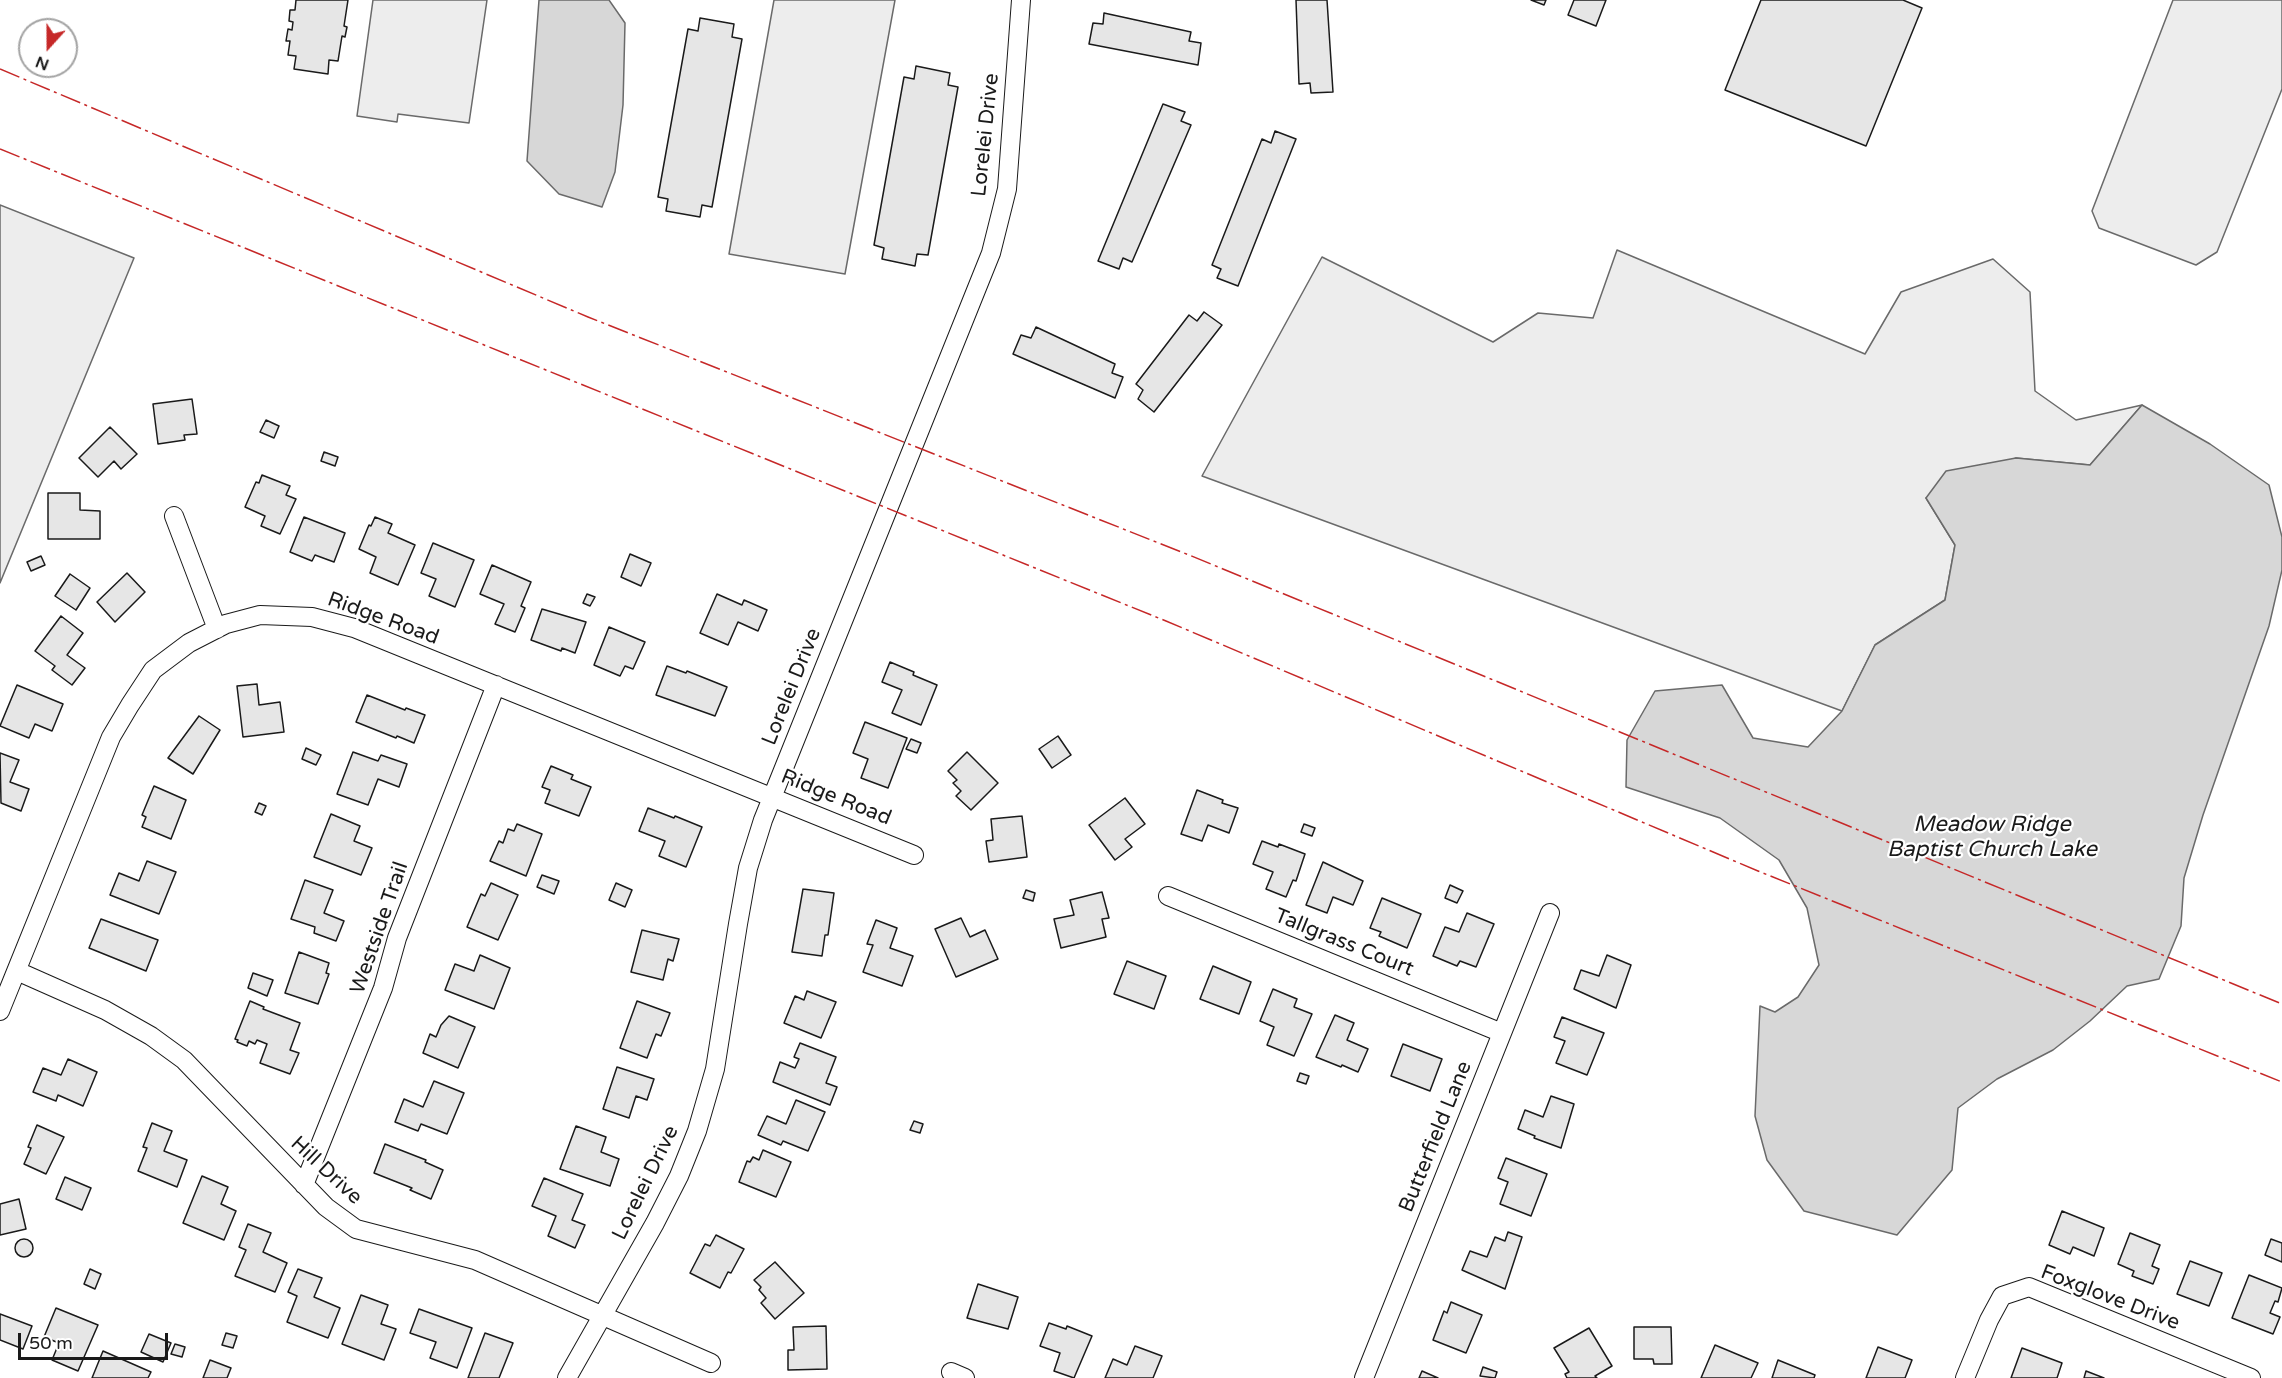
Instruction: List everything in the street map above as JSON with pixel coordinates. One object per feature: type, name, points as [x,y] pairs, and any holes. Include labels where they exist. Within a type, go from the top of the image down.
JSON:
[{"type":"street","name":"Lorelei Drive","points":[[567,1378],[679,1176],[697,1131],[715,1069],[748,868],[763,820],[991,253],[1007,189],[1021,0]]},
{"type":"street","points":[[174,516],[217,629]]},
{"type":"street","name":"Ridge Road","points":[[0,1011],[111,737],[130,705],[153,670],[189,643],[226,624],[260,615],[312,617],[354,628],[914,855]]},
{"type":"street","name":"Westside Trail","points":[[304,1185],[383,988],[397,938],[496,686]]},
{"type":"street","name":"Tallgrass Court","points":[[1168,896],[1502,1033]]},
{"type":"street","name":"Butterfield Lane","points":[[1364,1378],[1550,913]]},
{"type":"street","name":"Hill Drive","points":[[17,970],[105,1010],[151,1036],[184,1060],[326,1208],[356,1229],[475,1260],[711,1363]]},
{"type":"street","name":"Foxglove Drive","points":[[1965,1378],[1989,1320],[2002,1296],[2029,1287],[2251,1378]]},
{"type":"shaded area","points":[[373,0],[487,0],[469,123],[398,114],[397,122],[357,116]]},
{"type":"shaded area","points":[[774,0],[895,0],[845,274],[729,254]]},
{"type":"shaded area","points":[[2173,0],[2282,0],[2282,89],[2217,252],[2196,265],[2099,228],[2092,211]]},
{"type":"shaded area","points":[[0,205],[134,258],[0,583]]},
{"type":"shaded area","points":[[1617,250],[1865,354],[1901,292],[1993,259],[2030,292],[2035,391],[2076,420],[2142,405],[2090,465],[2016,458],[1926,498],[1955,545],[1945,600],[1875,645],[1842,711],[1202,476],[1322,257],[1493,342],[1538,313],[1593,318]]},
{"type":"water","points":[[539,0],[609,0],[625,23],[623,105],[615,172],[602,207],[559,194],[527,161]]},
{"type":"water","name":"Meadow Ridge Baptist Church Lake","points":[[2142,405],[2210,444],[2269,485],[2282,537],[2282,570],[2269,626],[2203,815],[2184,878],[2181,926],[2159,979],[2127,986],[2090,1021],[2053,1050],[1997,1079],[1958,1108],[1952,1170],[1897,1235],[1804,1211],[1767,1160],[1755,1116],[1760,1006],[1775,1012],[1798,997],[1819,965],[1807,908],[1779,860],[1720,818],[1626,787],[1627,740],[1655,691],[1722,685],[1753,738],[1808,747],[1842,711],[1875,645],[1945,600],[1955,545],[1926,498],[1946,471],[2016,458],[2090,465]]},
{"type":"building","points":[[296,0],[348,0],[344,26],[347,27],[345,37],[342,36],[338,61],[329,60],[328,74],[294,69],[296,56],[288,55],[290,41],[286,41],[288,29],[292,30],[293,22],[289,21],[290,10],[295,10]]},
{"type":"building","points":[[1296,0],[1327,0],[1333,92],[1311,93],[1310,83],[1299,84]]},
{"type":"building","points":[[1531,0],[1546,0],[1544,5]]},
{"type":"building","points":[[1574,0],[1606,0],[1596,26],[1568,15]]},
{"type":"building","points":[[1761,0],[1903,0],[1922,8],[1866,146],[1725,90]]},
{"type":"building","points":[[1104,13],[1191,32],[1189,41],[1201,43],[1198,65],[1089,44],[1093,23],[1103,24]]},
{"type":"building","points":[[700,18],[734,24],[732,37],[742,39],[712,207],[702,205],[700,217],[666,211],[668,199],[658,197],[688,29],[698,31]]},
{"type":"building","points":[[916,66],[950,73],[948,85],[958,87],[928,255],[917,254],[915,266],[882,259],[884,248],[874,245],[904,77],[914,79]]},
{"type":"building","points":[[1163,104],[1185,112],[1181,121],[1191,125],[1132,262],[1123,258],[1119,269],[1098,261]]},
{"type":"building","points":[[1275,131],[1296,139],[1238,286],[1217,278],[1221,269],[1212,265],[1262,139],[1271,143]]},
{"type":"building","points":[[1204,312],[1222,325],[1154,412],[1138,399],[1143,390],[1136,384],[1189,315],[1197,321]]},
{"type":"building","points":[[1036,327],[1115,364],[1112,373],[1123,377],[1115,398],[1013,354],[1021,335],[1031,338]]},
{"type":"building","points":[[192,399],[197,434],[184,435],[185,440],[158,444],[153,404]]},
{"type":"building","points":[[266,420],[279,426],[274,438],[260,432]]},
{"type":"building","points":[[110,427],[137,454],[121,469],[114,461],[98,477],[79,458]]},
{"type":"building","points":[[324,452],[338,457],[335,466],[321,461]]},
{"type":"building","points":[[262,475],[290,486],[286,495],[296,499],[280,534],[261,526],[265,516],[245,507],[256,482],[259,483]]},
{"type":"building","points":[[48,493],[80,493],[80,510],[100,511],[100,539],[48,539]]},
{"type":"building","points":[[304,517],[345,533],[334,562],[315,555],[312,561],[290,552]]},
{"type":"building","points":[[375,517],[392,524],[388,533],[415,545],[398,585],[370,573],[376,557],[359,549]]},
{"type":"building","points":[[433,543],[474,560],[455,607],[429,596],[436,579],[421,573]]},
{"type":"building","points":[[630,554],[651,563],[641,586],[621,577]]},
{"type":"building","points":[[41,556],[45,565],[31,571],[27,562]]},
{"type":"building","points":[[492,565],[531,582],[521,606],[525,608],[515,632],[495,624],[504,604],[480,594]]},
{"type":"building","points":[[127,573],[145,592],[115,622],[97,602]]},
{"type":"building","points":[[70,574],[90,588],[76,610],[55,596]]},
{"type":"building","points":[[587,594],[595,597],[590,606],[583,603]]},
{"type":"building","points":[[717,594],[742,605],[744,600],[767,610],[758,631],[738,622],[728,645],[700,633]]},
{"type":"building","points":[[542,609],[586,622],[575,653],[562,648],[561,651],[531,640]]},
{"type":"building","points":[[61,616],[83,633],[67,655],[85,668],[72,685],[52,670],[55,666],[35,651]]},
{"type":"building","points":[[609,627],[645,642],[633,669],[625,666],[620,676],[594,665]]},
{"type":"building","points":[[890,662],[937,685],[921,725],[892,713],[902,690],[882,682]]},
{"type":"building","points":[[667,666],[686,673],[687,671],[727,687],[715,716],[656,695]]},
{"type":"building","points":[[257,684],[259,705],[280,702],[284,732],[243,737],[237,686]]},
{"type":"building","points":[[17,685],[63,704],[52,731],[35,724],[29,738],[0,726]]},
{"type":"building","points":[[367,695],[425,715],[414,743],[356,722]]},
{"type":"building","points":[[199,716],[220,730],[193,774],[168,758]]},
{"type":"building","points":[[865,722],[907,738],[888,788],[861,778],[868,759],[853,753]]},
{"type":"building","points":[[1058,736],[1071,755],[1052,768],[1039,749]]},
{"type":"building","points":[[911,739],[921,743],[917,753],[906,749]]},
{"type":"building","points":[[306,748],[321,755],[316,765],[302,759]]},
{"type":"building","points":[[353,752],[378,761],[381,755],[407,764],[399,787],[378,779],[368,805],[337,794]]},
{"type":"building","points":[[967,752],[998,783],[971,810],[956,796],[961,791],[953,783],[957,780],[948,771]]},
{"type":"building","points":[[0,753],[19,760],[10,782],[29,789],[21,811],[1,803]]},
{"type":"building","points":[[551,766],[573,775],[571,779],[591,787],[579,816],[545,803],[550,790],[542,787]]},
{"type":"building","points":[[154,786],[186,800],[171,839],[142,827],[146,817],[142,815]]},
{"type":"building","points":[[1197,790],[1223,800],[1222,803],[1238,808],[1229,833],[1208,825],[1202,841],[1181,834]]},
{"type":"building","points":[[1125,798],[1145,824],[1125,839],[1132,847],[1115,860],[1089,825]]},
{"type":"building","points":[[259,803],[266,806],[262,815],[255,812]]},
{"type":"building","points":[[648,808],[702,827],[686,867],[659,856],[665,841],[639,831]]},
{"type":"building","points":[[331,814],[360,826],[354,841],[372,848],[361,875],[314,857]]},
{"type":"building","points":[[1022,816],[1027,857],[989,862],[986,841],[993,840],[991,819]]},
{"type":"building","points":[[517,824],[542,834],[526,876],[490,861],[499,841],[503,843],[508,829],[514,831]]},
{"type":"building","points":[[1304,824],[1315,828],[1312,836],[1301,832]]},
{"type":"building","points":[[1262,841],[1278,847],[1279,844],[1305,854],[1296,881],[1293,880],[1286,897],[1266,889],[1273,872],[1253,864]]},
{"type":"building","points":[[147,861],[176,872],[159,914],[110,895],[119,873],[139,881]]},
{"type":"building","points":[[1323,862],[1363,881],[1353,905],[1333,897],[1327,913],[1306,905]]},
{"type":"building","points":[[542,875],[559,881],[554,894],[537,887]]},
{"type":"building","points":[[305,880],[333,890],[324,913],[344,921],[336,941],[314,933],[315,927],[291,919]]},
{"type":"building","points":[[491,883],[518,895],[498,940],[467,927],[481,894],[485,896]]},
{"type":"building","points":[[616,883],[632,890],[625,907],[609,900]]},
{"type":"building","points":[[1450,885],[1463,891],[1457,903],[1445,898]]},
{"type":"building","points":[[803,889],[834,893],[828,935],[825,935],[822,956],[792,952]]},
{"type":"building","points":[[1026,890],[1035,893],[1033,901],[1023,898]]},
{"type":"building","points":[[1102,892],[1109,918],[1102,919],[1106,937],[1061,948],[1054,919],[1074,915],[1070,900]]},
{"type":"building","points":[[1382,898],[1421,914],[1407,948],[1379,936],[1381,932],[1370,928]]},
{"type":"building","points":[[1467,913],[1494,924],[1476,967],[1460,961],[1457,966],[1433,956],[1445,927],[1459,932]]},
{"type":"building","points":[[961,918],[970,937],[985,930],[998,959],[956,977],[935,929]]},
{"type":"building","points":[[101,919],[158,940],[146,971],[89,948]]},
{"type":"building","points":[[876,920],[897,928],[890,948],[913,956],[902,986],[863,972],[873,945],[867,944]]},
{"type":"building","points":[[642,930],[679,939],[673,961],[668,959],[663,980],[631,972]]},
{"type":"building","points":[[299,952],[329,963],[326,973],[329,974],[318,1004],[285,993]]},
{"type":"building","points":[[480,955],[510,968],[494,1009],[445,990],[455,964],[474,971]]},
{"type":"building","points":[[1607,955],[1631,965],[1616,1008],[1574,989],[1581,970],[1599,976]]},
{"type":"building","points":[[1127,961],[1166,976],[1154,1009],[1114,994]]},
{"type":"building","points":[[1213,966],[1251,982],[1239,1014],[1200,999]]},
{"type":"building","points":[[253,973],[273,980],[267,996],[248,988]]},
{"type":"building","points":[[1273,989],[1297,999],[1294,1007],[1312,1014],[1294,1056],[1267,1045],[1274,1027],[1260,1021]]},
{"type":"building","points":[[807,991],[836,1002],[821,1038],[784,1023],[795,996],[804,1000]]},
{"type":"building","points":[[250,1001],[264,1007],[263,1009],[300,1023],[290,1050],[299,1053],[290,1074],[260,1063],[267,1044],[257,1040],[255,1044],[249,1041],[247,1046],[235,1039]]},
{"type":"building","points":[[637,1001],[670,1013],[661,1036],[656,1034],[647,1058],[620,1048]]},
{"type":"building","points":[[1335,1015],[1354,1023],[1347,1040],[1368,1049],[1358,1072],[1316,1057]]},
{"type":"building","points":[[449,1016],[475,1027],[458,1068],[423,1053],[430,1034],[436,1037],[441,1025]]},
{"type":"building","points":[[1562,1017],[1604,1033],[1587,1075],[1556,1063],[1565,1041],[1554,1037]]},
{"type":"building","points":[[800,1043],[836,1057],[826,1083],[837,1087],[830,1105],[773,1082],[780,1062],[795,1068],[799,1059],[794,1057]]},
{"type":"building","points":[[1403,1044],[1442,1059],[1430,1091],[1391,1076]]},
{"type":"building","points":[[68,1059],[97,1072],[83,1106],[58,1095],[56,1101],[33,1092],[43,1068],[61,1075]]},
{"type":"building","points":[[617,1067],[654,1079],[647,1100],[636,1096],[629,1118],[603,1109]]},
{"type":"building","points":[[1300,1073],[1309,1076],[1306,1084],[1297,1081]]},
{"type":"building","points":[[434,1081],[464,1093],[447,1134],[421,1124],[418,1131],[395,1122],[404,1099],[423,1107]]},
{"type":"building","points":[[1551,1096],[1574,1104],[1561,1148],[1518,1129],[1525,1110],[1543,1117]]},
{"type":"building","points":[[796,1100],[825,1112],[808,1151],[783,1141],[781,1145],[758,1135],[767,1116],[786,1124]]},
{"type":"building","points":[[914,1121],[923,1124],[920,1133],[910,1130]]},
{"type":"building","points":[[152,1123],[172,1131],[164,1151],[187,1160],[177,1187],[138,1171],[147,1148],[143,1147]]},
{"type":"building","points":[[37,1125],[64,1137],[46,1174],[24,1164]]},
{"type":"building","points":[[576,1126],[606,1137],[601,1152],[619,1159],[610,1186],[560,1169]]},
{"type":"building","points":[[385,1144],[426,1160],[425,1162],[443,1170],[431,1199],[410,1190],[412,1188],[374,1173]]},
{"type":"building","points":[[763,1150],[791,1162],[776,1197],[739,1182],[747,1161],[750,1162],[753,1157],[759,1160]]},
{"type":"building","points":[[1506,1158],[1547,1174],[1531,1216],[1500,1204],[1508,1182],[1498,1178]]},
{"type":"building","points":[[202,1176],[228,1187],[221,1204],[236,1211],[224,1240],[183,1223]]},
{"type":"building","points":[[65,1177],[91,1188],[82,1210],[56,1199]]},
{"type":"building","points":[[544,1178],[583,1194],[572,1220],[585,1225],[575,1248],[548,1236],[556,1216],[532,1206]]},
{"type":"building","points":[[19,1199],[26,1229],[0,1235],[0,1204]]},
{"type":"building","points":[[2062,1211],[2104,1228],[2094,1256],[2073,1247],[2070,1254],[2049,1245]]},
{"type":"building","points":[[248,1224],[271,1233],[263,1252],[287,1263],[275,1292],[235,1276],[246,1250],[239,1247]]},
{"type":"building","points":[[1508,1232],[1522,1237],[1505,1289],[1462,1270],[1470,1251],[1487,1257],[1495,1237],[1505,1241]]},
{"type":"building","points":[[2130,1233],[2160,1245],[2152,1266],[2159,1269],[2153,1284],[2132,1276],[2134,1271],[2118,1264]]},
{"type":"building","points":[[716,1235],[744,1249],[720,1288],[690,1273],[705,1244],[710,1246]]},
{"type":"building","points":[[24,1239],[30,1242],[33,1248],[30,1254],[24,1257],[18,1254],[15,1248],[18,1242]]},
{"type":"building","points":[[2271,1239],[2282,1243],[2282,1262],[2265,1255]]},
{"type":"building","points":[[2190,1261],[2222,1273],[2209,1306],[2177,1294]]},
{"type":"building","points":[[775,1262],[804,1293],[775,1319],[761,1303],[766,1298],[759,1290],[761,1287],[754,1280]]},
{"type":"building","points":[[90,1269],[101,1274],[95,1289],[84,1284]]},
{"type":"building","points":[[298,1269],[322,1278],[314,1297],[340,1308],[328,1338],[287,1322],[297,1296],[288,1292]]},
{"type":"building","points":[[2249,1275],[2282,1288],[2278,1302],[2275,1301],[2270,1313],[2280,1317],[2273,1334],[2232,1318]]},
{"type":"building","points":[[978,1284],[1018,1297],[1008,1329],[967,1318]]},
{"type":"building","points":[[361,1295],[388,1305],[381,1324],[396,1329],[384,1360],[342,1344]]},
{"type":"building","points":[[1451,1302],[1482,1315],[1466,1353],[1433,1340],[1444,1311],[1447,1313]]},
{"type":"building","points":[[56,1308],[98,1325],[78,1371],[52,1360],[59,1343],[44,1337]]},
{"type":"building","points":[[419,1309],[472,1328],[457,1368],[430,1358],[436,1342],[410,1333]]},
{"type":"building","points":[[0,1314],[32,1326],[23,1349],[0,1340]]},
{"type":"building","points":[[1049,1323],[1066,1329],[1067,1326],[1092,1336],[1074,1378],[1054,1371],[1060,1353],[1040,1346]]},
{"type":"building","points":[[826,1326],[827,1369],[788,1370],[788,1350],[794,1350],[793,1327]]},
{"type":"building","points":[[1634,1327],[1671,1327],[1672,1364],[1654,1364],[1653,1359],[1634,1359]]},
{"type":"building","points":[[1589,1328],[1612,1366],[1595,1376],[1597,1378],[1567,1378],[1565,1374],[1569,1372],[1554,1348]]},
{"type":"building","points":[[226,1333],[237,1336],[233,1348],[222,1345]]},
{"type":"building","points":[[485,1333],[513,1343],[499,1378],[468,1378]]},
{"type":"building","points":[[149,1334],[171,1343],[163,1362],[141,1352]]},
{"type":"building","points":[[175,1344],[185,1347],[182,1357],[171,1354]]},
{"type":"building","points":[[1715,1345],[1758,1363],[1751,1378],[1701,1378]]},
{"type":"building","points":[[1135,1346],[1162,1356],[1153,1378],[1105,1378],[1113,1359],[1127,1365]]},
{"type":"building","points":[[1878,1347],[1912,1360],[1905,1378],[1866,1378]]},
{"type":"building","points":[[2022,1348],[2062,1363],[2057,1378],[2011,1378]]},
{"type":"building","points":[[103,1351],[151,1372],[148,1378],[92,1378]]},
{"type":"building","points":[[210,1360],[231,1368],[227,1378],[203,1378]]},
{"type":"building","points":[[1778,1360],[1815,1375],[1814,1378],[1772,1378]]},
{"type":"building","points":[[1483,1367],[1497,1372],[1495,1378],[1480,1376]]},
{"type":"building","points":[[1422,1371],[1438,1378],[1419,1378]]},
{"type":"building","points":[[2086,1371],[2104,1378],[2084,1378]]},
{"type":"power","points":[[0,69],[588,317],[1189,555],[2282,1004]]},
{"type":"power","points":[[0,149],[1166,621],[1758,871],[2282,1082]]}]
